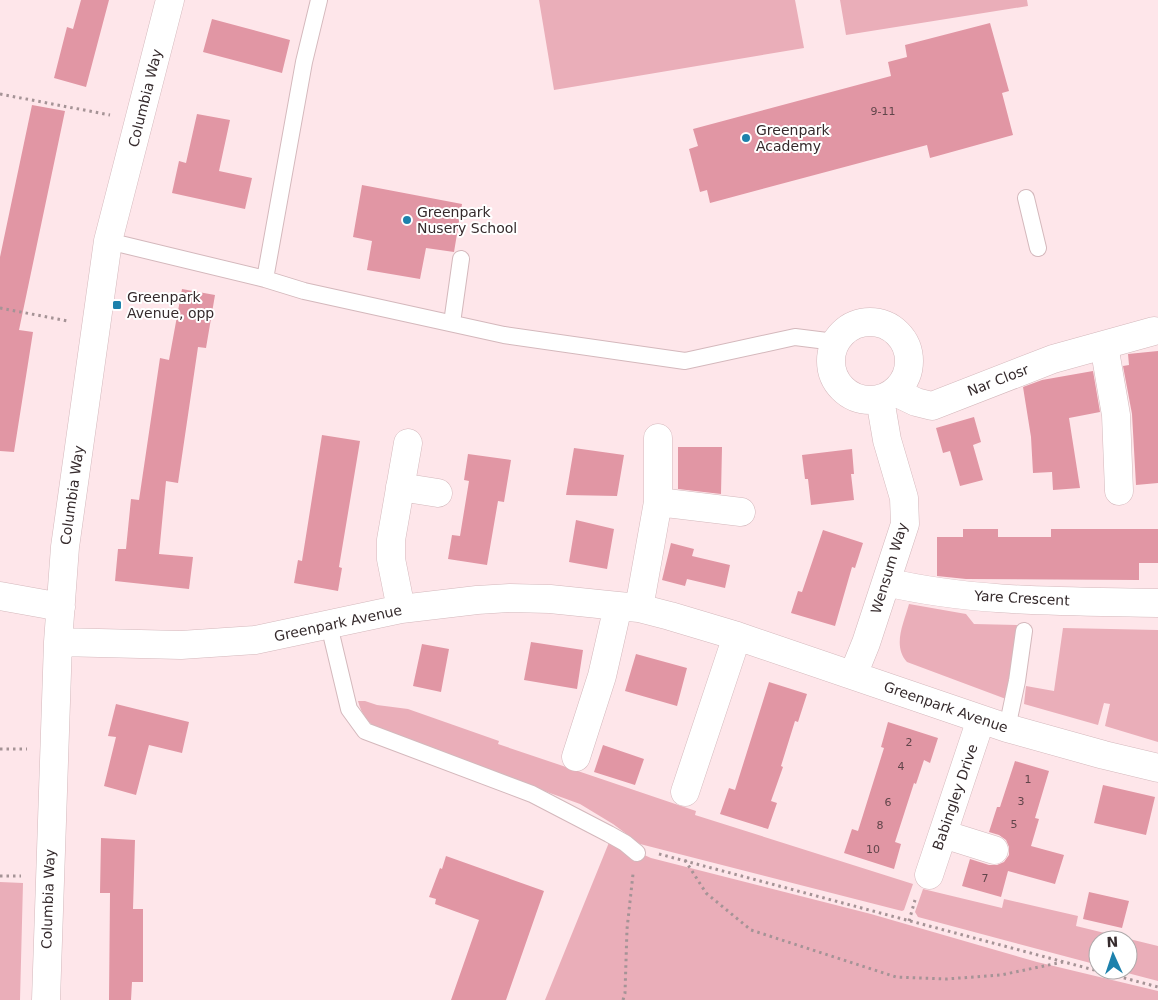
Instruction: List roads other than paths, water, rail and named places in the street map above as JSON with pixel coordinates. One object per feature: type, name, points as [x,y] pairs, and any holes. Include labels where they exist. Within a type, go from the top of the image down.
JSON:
[{"type":"street","name":"Columbia Way","points":[[46,1000],[58,642],[64,547],[108,241],[170,0]]},
{"type":"street","points":[[862,322],[880,322],[896,331],[906,345],[910,362],[906,378],[888,396],[862,400],[845,392],[834,378],[830,360],[835,342],[846,329],[862,322]]},
{"type":"street","name":"Nar Closr","points":[[888,396],[932,406],[1053,359],[1154,331]]},
{"type":"street","points":[[1104,345],[1116,415],[1119,491]]},
{"type":"street","name":"Wensum Way","points":[[853,675],[866,642],[905,524],[904,498],[887,440],[888,396]]},
{"type":"street","points":[[576,757],[602,676],[629,607],[658,502],[658,438]]},
{"type":"street","points":[[401,609],[391,558],[390,540],[408,443]]},
{"type":"street","points":[[400,487],[438,493]]},
{"type":"street","points":[[658,502],[741,512]]},
{"type":"street","name":"Yare Crescent","points":[[886,582],[912,588],[986,598],[1158,603]]},
{"type":"street","points":[[0,596],[61,607]]},
{"type":"street","name":"Greenpark Avenue","points":[[58,642],[181,646],[256,640],[401,609],[510,598],[550,599],[629,607],[737,636],[1007,728],[1104,756],[1158,768]]},
{"type":"street","points":[[685,792],[737,636]]},
{"type":"street","name":"Babingley Drive","points":[[929,874],[981,719]]},
{"type":"street","points":[[943,834],[994,850]]},
{"type":"lane","points":[[265,279],[304,62],[319,0]]},
{"type":"lane","points":[[1026,198],[1038,248]]},
{"type":"lane","points":[[108,241],[265,279],[304,291],[504,335],[684,361],[794,337],[835,342]]},
{"type":"lane","points":[[452,323],[461,259]]},
{"type":"lane","points":[[329,625],[349,709],[365,731],[532,794],[609,834],[625,843],[637,853]]},
{"type":"lane","points":[[1007,728],[1017,680],[1024,631]]},
{"type":"place","name":"Greenpark Academy","points":[[746,138]]},
{"type":"place","name":"Greenpark Nusery School","points":[[407,220]]},
{"type":"place","name":"Greenpark Avenue, opp","points":[[117,305]]}]
